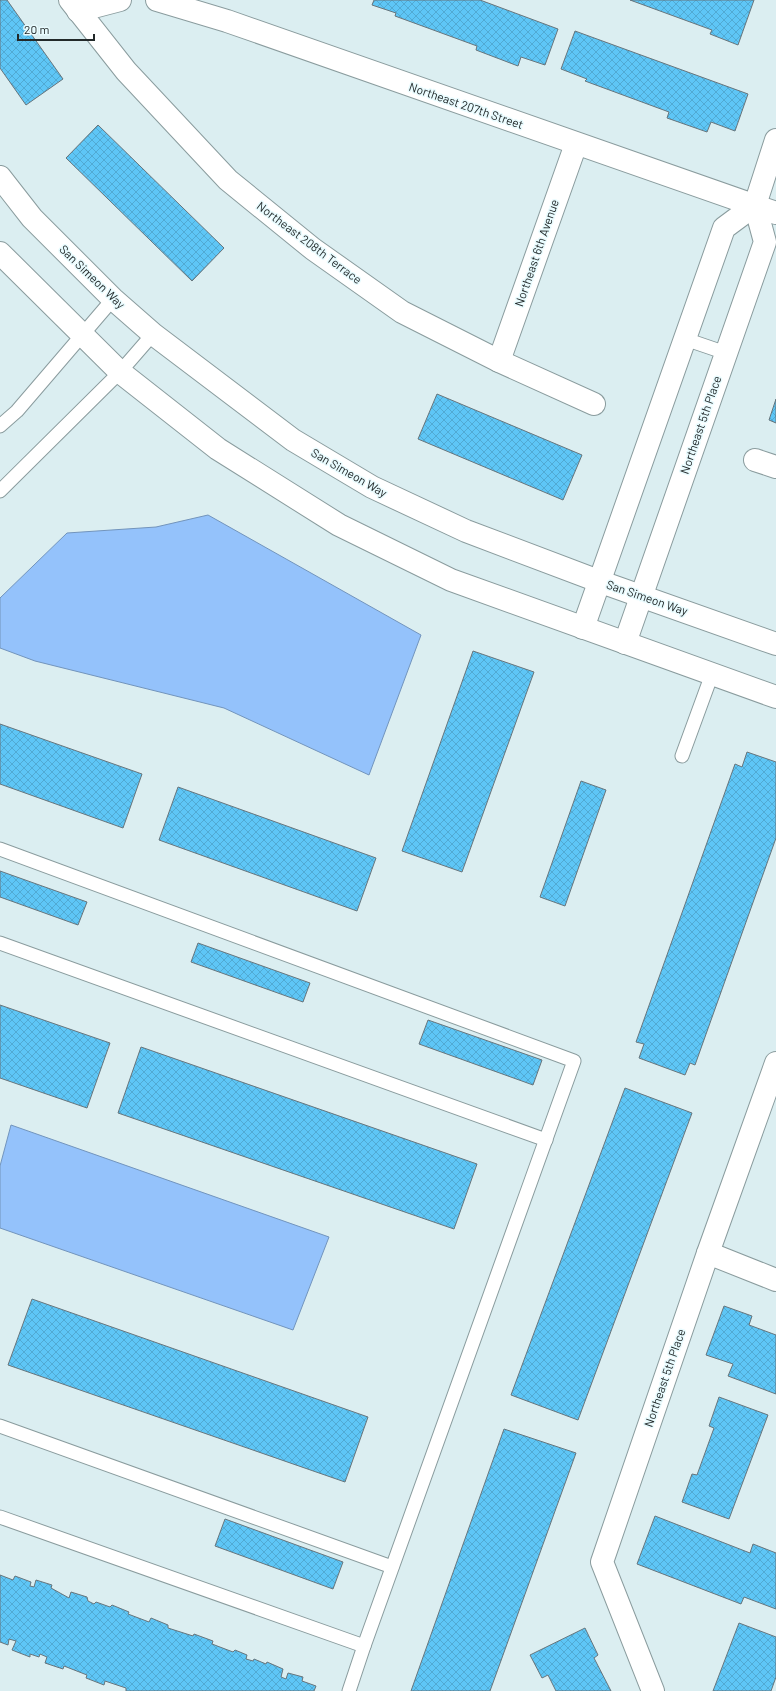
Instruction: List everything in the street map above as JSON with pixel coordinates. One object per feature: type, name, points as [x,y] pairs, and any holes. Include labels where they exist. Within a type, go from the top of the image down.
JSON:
[{"type":"street","points":[[74,6],[120,0]]},
{"type":"street","name":"Northeast 207th Street","points":[[157,0],[227,21],[776,213]]},
{"type":"street","name":"Northeast 208th Terrace","points":[[74,6],[126,71],[228,180],[313,249],[402,312],[499,361],[594,404]]},
{"type":"street","points":[[584,628],[724,228],[755,205],[776,140]]},
{"type":"street","name":"Northeast 6th Avenue","points":[[499,361],[576,144]]},
{"type":"street","name":"San Simeon Way","points":[[0,177],[32,218],[113,299],[153,334],[293,440],[372,487],[466,531],[601,582],[776,644]]},
{"type":"street","name":"Northeast 5th Place","points":[[625,643],[765,242],[755,205]]},
{"type":"street","points":[[2,258],[120,372],[218,449],[339,525],[451,580],[776,697]]},
{"type":"street","points":[[755,460],[776,467]]},
{"type":"street","name":"Northeast 5th Place","points":[[653,1691],[602,1562],[708,1253],[776,1063]]},
{"type":"street","points":[[708,1253],[776,1280]]},
{"type":"lane","points":[[0,426],[17,411],[81,334],[113,299]]},
{"type":"lane","points":[[0,491],[37,456],[120,372],[153,334]]},
{"type":"lane","points":[[685,339],[726,353]]},
{"type":"lane","points":[[682,756],[712,674]]},
{"type":"lane","points":[[0,849],[574,1061],[392,1566],[349,1691]]},
{"type":"lane","points":[[0,943],[546,1140]]},
{"type":"lane","points":[[0,1426],[392,1566]]},
{"type":"lane","points":[[0,1517],[364,1646]]},
{"type":"water","points":[[208,515],[421,635],[369,775],[224,708],[35,661],[0,648],[0,598],[67,533],[156,527]]},
{"type":"water","points":[[11,1125],[329,1237],[293,1330],[0,1228],[0,1166]]},
{"type":"building","points":[[0,0],[7,0],[63,79],[26,105],[0,68]]},
{"type":"building","points":[[374,0],[480,0],[558,29],[545,65],[521,57],[518,66],[476,50],[477,46],[395,16],[396,13],[372,5]]},
{"type":"building","points":[[630,0],[754,0],[738,45],[710,34],[712,30]]},
{"type":"building","points":[[575,31],[748,94],[735,131],[711,122],[707,132],[667,118],[669,112],[585,81],[587,79],[561,69]]},
{"type":"building","points":[[98,125],[224,248],[192,281],[66,158]]},
{"type":"building","points":[[437,394],[582,455],[563,500],[418,439]]},
{"type":"building","points":[[776,399],[776,423],[769,420]]},
{"type":"building","points":[[473,651],[534,672],[462,872],[402,851]]},
{"type":"building","points":[[0,724],[142,774],[123,828],[0,784]]},
{"type":"building","points":[[747,752],[776,762],[776,838],[695,1065],[690,1063],[685,1075],[639,1058],[644,1044],[636,1042],[735,764],[742,767]]},
{"type":"building","points":[[581,781],[606,790],[565,906],[540,897]]},
{"type":"building","points":[[178,787],[376,858],[357,911],[159,840]]},
{"type":"building","points":[[0,871],[87,902],[78,925],[0,897]]},
{"type":"building","points":[[198,943],[310,983],[303,1002],[191,962]]},
{"type":"building","points":[[0,1005],[110,1043],[87,1108],[0,1078]]},
{"type":"building","points":[[428,1020],[542,1060],[533,1085],[419,1044]]},
{"type":"building","points":[[141,1047],[477,1164],[454,1229],[118,1113]]},
{"type":"building","points":[[625,1088],[692,1113],[578,1420],[511,1395]]},
{"type":"building","points":[[32,1299],[368,1417],[345,1482],[8,1365]]},
{"type":"building","points":[[724,1306],[752,1316],[749,1325],[776,1335],[776,1394],[728,1376],[733,1364],[706,1355]]},
{"type":"building","points":[[719,1397],[768,1415],[729,1519],[682,1502],[692,1474],[697,1475],[714,1428],[709,1426]]},
{"type":"building","points":[[504,1429],[576,1453],[490,1691],[411,1691]]},
{"type":"building","points":[[655,1516],[750,1553],[753,1544],[776,1553],[776,1609],[744,1597],[741,1604],[637,1564]]},
{"type":"building","points":[[225,1519],[343,1562],[333,1589],[215,1546]]},
{"type":"building","points":[[0,1575],[13,1580],[15,1576],[31,1582],[30,1586],[34,1587],[36,1580],[52,1585],[51,1588],[69,1598],[71,1592],[87,1597],[88,1601],[94,1604],[96,1602],[110,1607],[112,1605],[129,1612],[128,1614],[149,1622],[151,1618],[168,1625],[168,1628],[193,1636],[194,1634],[213,1641],[212,1644],[233,1652],[235,1650],[247,1655],[246,1659],[253,1661],[254,1659],[266,1664],[267,1662],[283,1669],[281,1677],[286,1679],[288,1673],[303,1677],[302,1681],[316,1686],[314,1691],[126,1691],[126,1688],[105,1681],[104,1685],[86,1678],[87,1675],[64,1666],[63,1669],[45,1663],[47,1657],[40,1654],[39,1657],[30,1654],[30,1657],[12,1650],[16,1641],[9,1639],[8,1645],[0,1642]]},
{"type":"building","points":[[739,1623],[776,1637],[776,1677],[771,1691],[713,1691]]},
{"type":"building","points":[[585,1628],[598,1655],[594,1658],[611,1691],[556,1691],[548,1675],[542,1678],[530,1655]]}]
